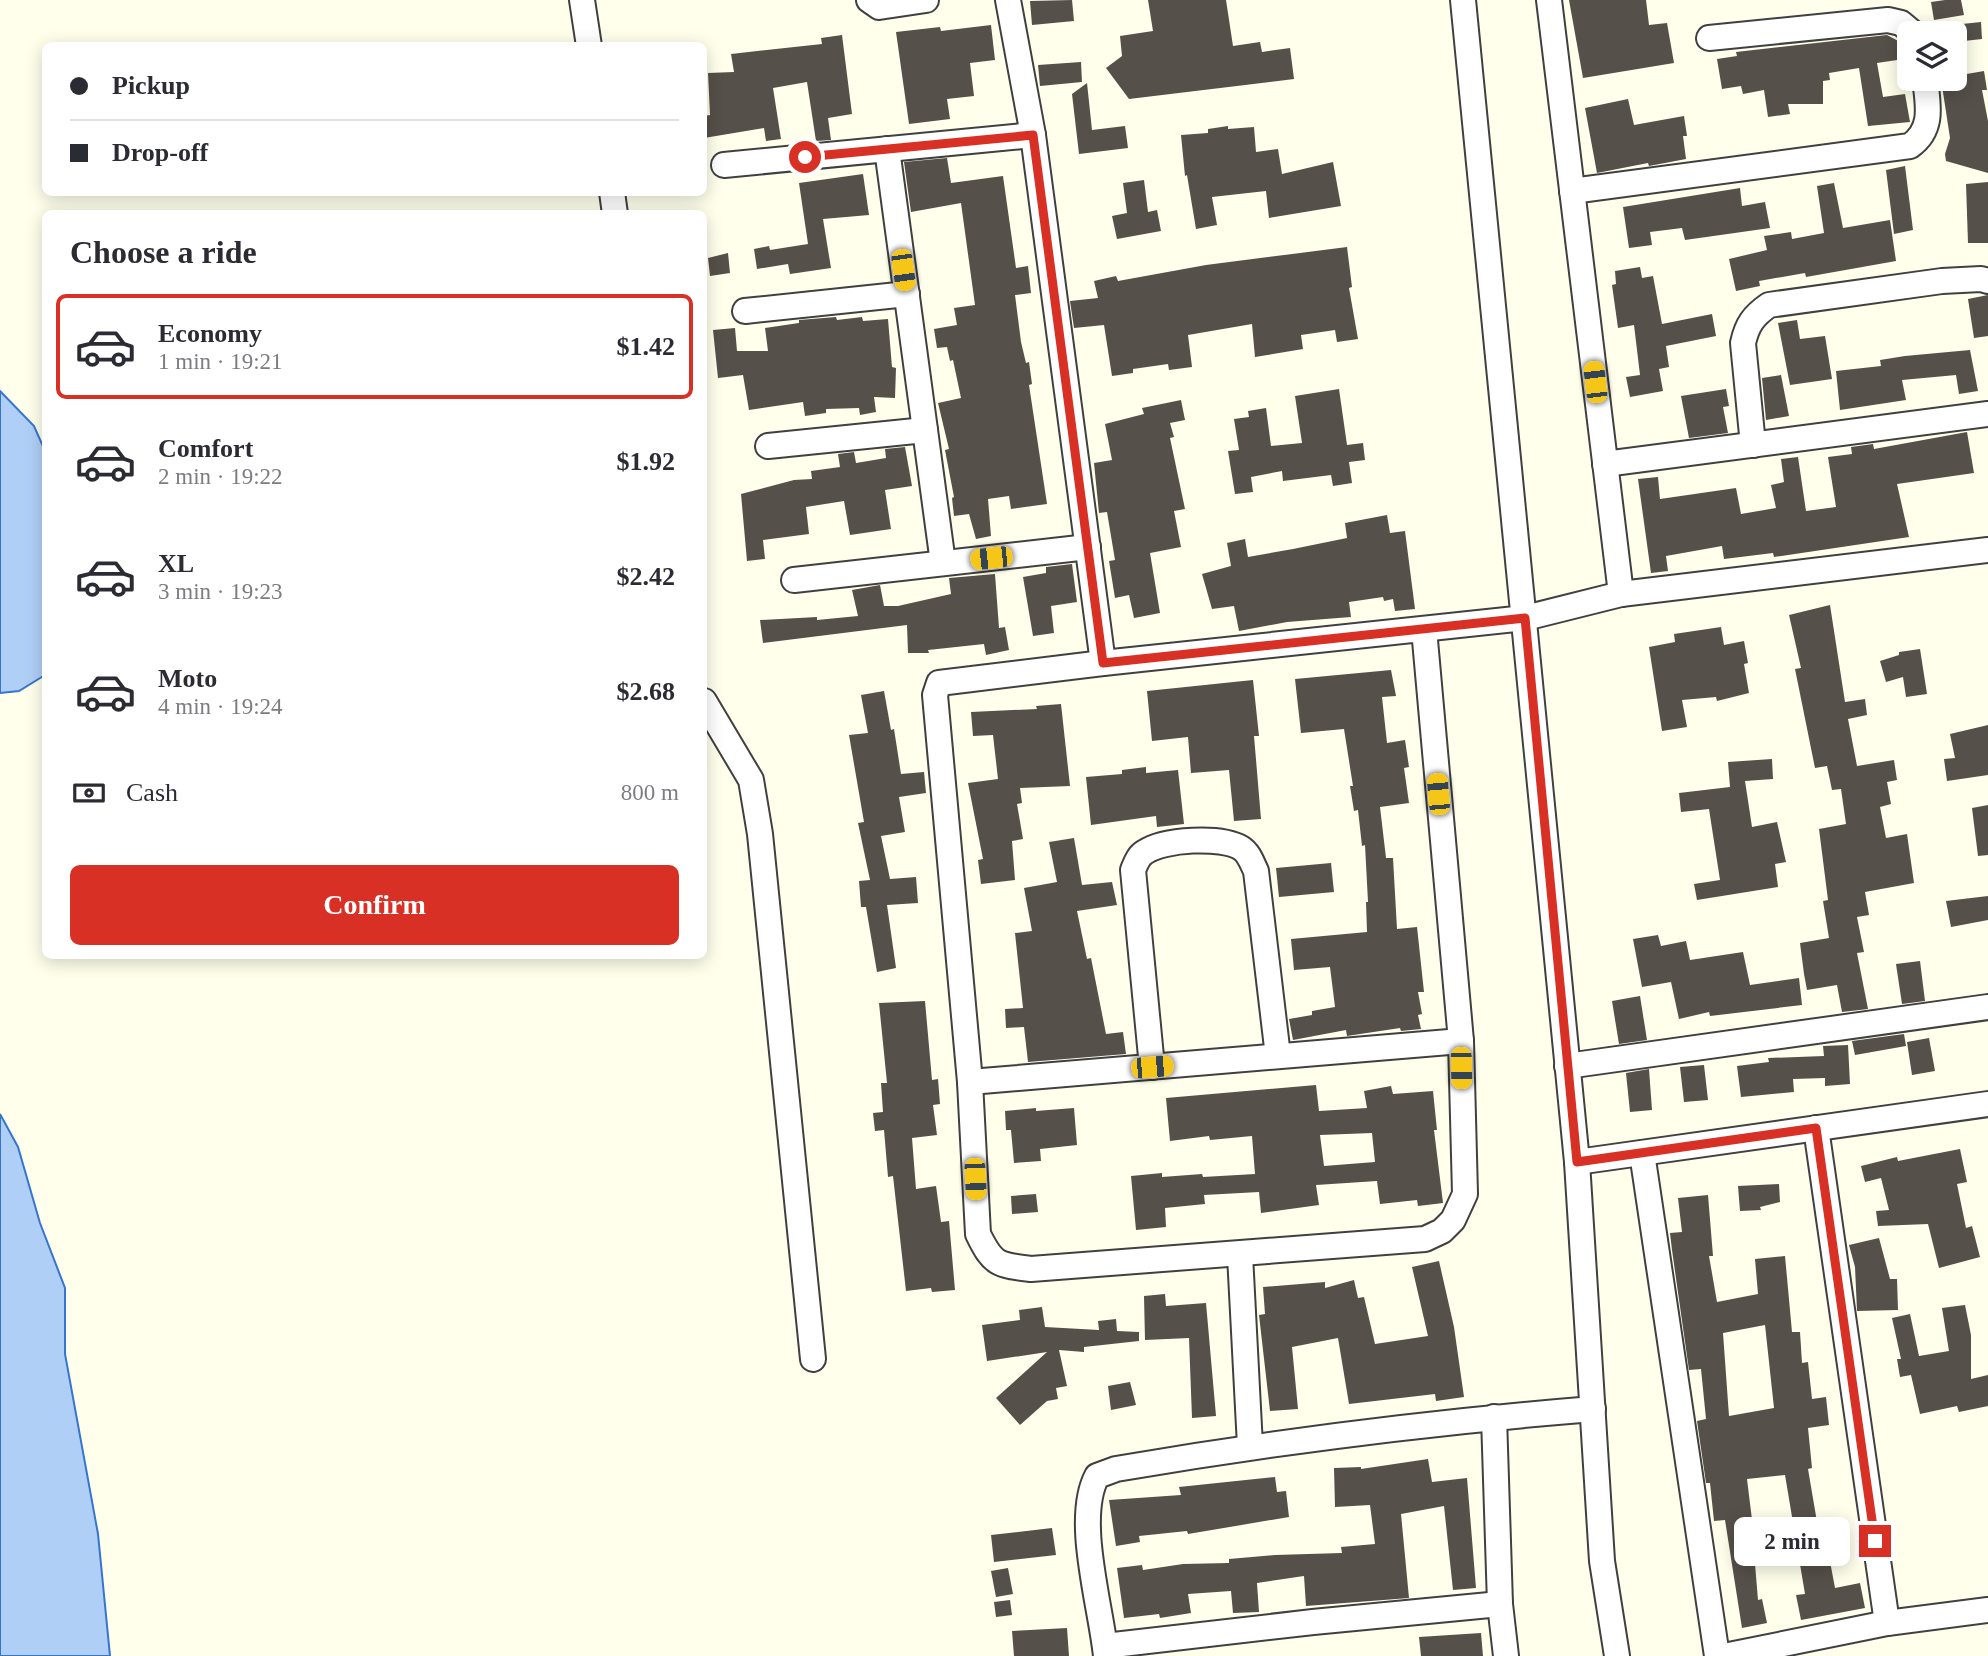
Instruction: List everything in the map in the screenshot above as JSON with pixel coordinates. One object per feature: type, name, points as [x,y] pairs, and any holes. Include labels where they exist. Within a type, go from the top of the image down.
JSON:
[{"type":"street","points":[[582,0],[588,42]]},
{"type":"street","points":[[869,0],[879,7],[926,0]]},
{"type":"street","points":[[1008,0],[1033,135],[1103,663]]},
{"type":"street","points":[[1463,0],[1577,1162],[1602,1561],[1617,1656]]},
{"type":"street","points":[[1549,0],[1620,594]]},
{"type":"street","points":[[1709,38],[1888,20],[1897,22]]},
{"type":"street","points":[[1572,191],[1910,146],[1925,132],[1929,120],[1926,91]]},
{"type":"street","points":[[724,165],[1033,135]]},
{"type":"street","points":[[887,149],[943,563]]},
{"type":"street","points":[[1753,445],[1742,343],[1753,317],[1769,305],[1942,281],[1988,281]]},
{"type":"street","points":[[745,311],[907,294]]},
{"type":"street","points":[[1605,464],[1988,414]]},
{"type":"street","points":[[768,446],[925,430]]},
{"type":"street","points":[[794,580],[1088,547]]},
{"type":"street","points":[[1423,629],[1461,1041],[1465,1194],[1453,1220],[1442,1231],[1425,1239],[1031,1269],[999,1265],[988,1254],[978,1234],[970,1082],[934,688],[939,683],[1103,663],[1525,618],[1620,594],[1988,550]]},
{"type":"street","points":[[707,706],[751,780],[760,835],[813,1359]]},
{"type":"street","points":[[1152,1067],[1133,870],[1140,855],[1147,850],[1190,841],[1223,842],[1242,849],[1256,871],[1278,1055]]},
{"type":"street","points":[[1567,1066],[1988,1007]]},
{"type":"street","points":[[970,1082],[1461,1041]]},
{"type":"street","points":[[1577,1162],[1988,1104]]},
{"type":"street","points":[[1816,1128],[1887,1623]]},
{"type":"street","points":[[1642,1153],[1717,1656]]},
{"type":"street","points":[[1240,1255],[1250,1446]]},
{"type":"street","points":[[1500,1604],[1313,1622],[1106,1651],[1086,1517],[1090,1490],[1097,1476],[1116,1469],[1250,1446],[1494,1417],[1593,1409]]},
{"type":"street","points":[[1494,1417],[1500,1604],[1506,1656]]},
{"type":"street","points":[[1724,1656],[1887,1623],[1988,1609]]},
{"type":"water","points":[[0,391],[34,426],[42,444],[42,677],[19,691],[0,693]]},
{"type":"water","points":[[0,1114],[18,1147],[40,1223],[65,1288],[65,1354],[98,1534],[110,1656],[0,1656]]},
{"type":"building","points":[[1072,0],[1074,21],[1032,25],[1030,1]]},
{"type":"building","points":[[1148,0],[1226,0],[1233,46],[1260,42],[1262,52],[1290,48],[1294,79],[1129,99],[1106,68],[1122,56],[1120,36],[1153,31]]},
{"type":"building","points":[[1569,0],[1646,0],[1649,25],[1667,23],[1674,63],[1583,78]]},
{"type":"building","points":[[1961,0],[1964,15],[1934,20],[1931,2]]},
{"type":"building","points":[[1981,22],[1982,39],[1967,41],[1967,23]]},
{"type":"building","points":[[991,25],[995,60],[970,63],[974,96],[947,99],[950,119],[909,124],[896,32],[940,27],[941,31]]},
{"type":"building","points":[[842,35],[852,114],[828,118],[831,140],[816,141],[807,82],[773,88],[781,139],[766,141],[764,128],[707,138],[707,116],[710,115],[708,73],[734,72],[731,54],[822,44],[821,38]]},
{"type":"building","points":[[1887,35],[1897,40],[1897,60],[1877,63],[1883,97],[1905,94],[1910,122],[1868,126],[1859,68],[1829,73],[1830,80],[1823,81],[1823,104],[1788,104],[1790,114],[1768,117],[1764,90],[1743,94],[1741,86],[1722,89],[1717,59],[1737,56],[1736,52]]},
{"type":"building","points":[[1081,62],[1082,82],[1040,86],[1038,65]]},
{"type":"building","points":[[1984,71],[1987,90],[1982,90],[1988,121],[1988,173],[1946,161],[1945,154],[1950,138],[1943,91],[1967,91],[1967,74]]},
{"type":"building","points":[[1087,83],[1092,130],[1125,126],[1128,148],[1079,154],[1072,94]]},
{"type":"building","points":[[1628,99],[1634,125],[1684,116],[1686,159],[1597,173],[1585,108]]},
{"type":"building","points":[[1228,126],[1228,129],[1254,127],[1256,152],[1278,149],[1282,174],[1333,162],[1341,206],[1269,218],[1266,191],[1212,197],[1217,225],[1196,229],[1187,175],[1185,176],[1181,135],[1208,133],[1208,129]]},
{"type":"building","points":[[947,158],[951,183],[1003,176],[1016,268],[1028,266],[1031,293],[1015,295],[1021,342],[1026,363],[1029,362],[1032,384],[1029,385],[1047,504],[1011,509],[1009,496],[988,499],[991,536],[976,539],[969,514],[954,516],[954,497],[945,450],[949,449],[938,403],[961,398],[953,360],[950,361],[947,347],[937,348],[934,329],[957,325],[954,308],[975,305],[961,203],[911,212],[904,162]]},
{"type":"building","points":[[1905,166],[1913,230],[1894,234],[1886,170]]},
{"type":"building","points":[[863,174],[869,215],[823,219],[831,268],[790,274],[788,264],[757,269],[754,249],[769,246],[770,250],[808,244],[799,183]]},
{"type":"building","points":[[1144,180],[1148,212],[1157,210],[1161,231],[1117,239],[1112,216],[1127,213],[1123,183]]},
{"type":"building","points":[[1988,182],[1988,243],[1968,243],[1966,184]]},
{"type":"building","points":[[1834,183],[1843,228],[1890,220],[1896,261],[1806,277],[1805,273],[1759,281],[1760,286],[1736,291],[1729,259],[1767,250],[1764,236],[1791,232],[1792,239],[1824,233],[1817,186]]},
{"type":"building","points":[[1740,188],[1742,206],[1765,202],[1770,228],[1685,240],[1682,228],[1650,232],[1652,245],[1629,248],[1623,207]]},
{"type":"building","points":[[1347,247],[1352,287],[1349,288],[1358,339],[1337,342],[1335,330],[1301,335],[1303,349],[1255,357],[1252,324],[1188,335],[1192,367],[1169,370],[1168,364],[1133,369],[1133,373],[1112,376],[1104,325],[1074,328],[1070,301],[1098,298],[1094,281],[1116,276],[1118,281],[1206,265]]},
{"type":"building","points":[[728,253],[730,273],[710,276],[708,258]]},
{"type":"building","points":[[1640,267],[1642,278],[1653,276],[1662,324],[1712,314],[1716,336],[1666,346],[1669,367],[1659,369],[1663,391],[1630,397],[1626,377],[1640,375],[1634,325],[1618,328],[1612,285],[1616,284],[1615,271]]},
{"type":"building","points":[[1988,295],[1988,336],[1974,338],[1968,299]]},
{"type":"building","points":[[836,317],[837,320],[862,317],[863,321],[888,319],[892,367],[896,368],[895,398],[874,397],[876,412],[860,415],[859,408],[826,409],[826,413],[805,416],[803,402],[749,410],[743,375],[718,378],[713,330],[735,328],[737,351],[768,351],[765,328],[799,323],[799,320]]},
{"type":"building","points":[[1797,320],[1800,339],[1825,336],[1832,379],[1790,385],[1778,323]]},
{"type":"building","points":[[1970,350],[1978,391],[1959,394],[1956,375],[1902,380],[1906,400],[1840,410],[1836,371],[1881,366],[1880,360],[1905,356]]},
{"type":"building","points":[[1781,375],[1789,416],[1766,420],[1762,378]]},
{"type":"building","points":[[1339,389],[1347,445],[1363,443],[1365,460],[1349,462],[1352,483],[1333,486],[1331,475],[1283,481],[1282,471],[1251,477],[1253,492],[1235,494],[1228,451],[1239,450],[1234,419],[1249,417],[1248,411],[1266,408],[1271,446],[1302,443],[1295,396]]},
{"type":"building","points":[[1726,389],[1729,406],[1723,407],[1728,433],[1689,438],[1681,396]]},
{"type":"building","points":[[1181,400],[1185,420],[1170,423],[1174,437],[1170,438],[1185,509],[1174,511],[1181,547],[1150,553],[1160,613],[1134,618],[1129,595],[1115,598],[1109,561],[1115,560],[1107,512],[1099,513],[1094,463],[1112,460],[1105,424],[1144,414],[1142,408]]},
{"type":"building","points":[[1967,432],[1974,473],[1897,484],[1909,537],[1774,557],[1773,553],[1724,559],[1722,546],[1666,556],[1668,571],[1651,573],[1638,479],[1658,477],[1660,499],[1736,488],[1741,514],[1776,508],[1771,485],[1784,482],[1781,459],[1798,457],[1806,511],[1836,507],[1828,457],[1852,454],[1851,447],[1873,444],[1874,449]]},
{"type":"building","points":[[905,447],[912,486],[885,490],[891,529],[850,535],[844,501],[806,507],[809,534],[763,540],[765,559],[747,561],[741,494],[794,480],[812,479],[811,471],[840,467],[838,454],[854,452],[856,463],[886,458],[885,449]]},
{"type":"building","points":[[1387,515],[1390,533],[1405,531],[1415,609],[1395,611],[1393,599],[1384,601],[1383,597],[1349,602],[1351,617],[1287,622],[1239,631],[1234,606],[1212,609],[1202,574],[1231,566],[1227,543],[1245,539],[1248,557],[1347,538],[1345,523]]},
{"type":"building","points":[[1072,564],[1077,602],[1051,606],[1054,633],[1033,636],[1023,577],[1046,573],[1046,567]]},
{"type":"building","points":[[995,574],[999,628],[1005,627],[1009,650],[986,655],[984,644],[928,650],[929,653],[908,653],[907,625],[763,643],[760,620],[817,617],[817,620],[858,616],[852,590],[880,585],[884,606],[898,606],[951,594],[949,578]]},
{"type":"building","points":[[1830,605],[1845,702],[1865,699],[1867,715],[1848,719],[1857,766],[1894,760],[1897,780],[1887,782],[1891,804],[1880,807],[1886,838],[1907,834],[1914,883],[1865,892],[1869,915],[1857,917],[1864,952],[1857,953],[1868,1009],[1842,1012],[1837,985],[1807,990],[1804,974],[1800,943],[1829,938],[1823,901],[1828,900],[1819,829],[1846,824],[1841,789],[1832,790],[1827,766],[1815,768],[1795,669],[1801,668],[1789,615]]},
{"type":"building","points":[[1721,627],[1724,645],[1744,641],[1748,663],[1744,664],[1749,693],[1717,701],[1716,697],[1682,700],[1687,727],[1662,731],[1649,647],[1675,642],[1674,634]]},
{"type":"building","points":[[1920,649],[1927,694],[1906,697],[1903,677],[1886,682],[1880,661],[1899,655],[1899,652]]},
{"type":"building","points":[[1391,670],[1396,696],[1382,697],[1387,743],[1405,740],[1409,767],[1404,768],[1409,803],[1380,807],[1386,858],[1393,858],[1397,929],[1417,927],[1424,992],[1418,992],[1422,1014],[1418,1015],[1421,1029],[1401,1031],[1400,1028],[1347,1036],[1346,1030],[1293,1040],[1289,1019],[1335,1007],[1330,967],[1294,970],[1291,939],[1367,932],[1368,902],[1365,845],[1362,846],[1358,810],[1354,811],[1344,729],[1301,733],[1295,679]]},
{"type":"building","points":[[1253,680],[1259,736],[1254,736],[1261,819],[1234,821],[1229,770],[1191,773],[1188,737],[1152,741],[1147,691]]},
{"type":"building","points":[[884,691],[891,730],[894,729],[901,774],[924,772],[926,793],[899,797],[905,832],[881,836],[890,879],[916,877],[918,903],[887,905],[896,968],[877,972],[866,907],[861,907],[859,881],[870,880],[858,823],[864,822],[849,735],[868,733],[861,695]]},
{"type":"building","points":[[1061,704],[1070,786],[1020,788],[1022,803],[1017,804],[1023,839],[1012,841],[1015,880],[981,884],[978,860],[983,859],[968,783],[998,779],[993,735],[973,736],[971,712],[1037,709],[1036,706]]},
{"type":"building","points":[[1988,725],[1988,775],[1947,781],[1944,759],[1955,758],[1950,734]]},
{"type":"building","points":[[1772,759],[1773,779],[1745,781],[1752,827],[1777,822],[1786,862],[1775,864],[1778,887],[1697,900],[1694,884],[1720,880],[1709,809],[1681,812],[1679,793],[1730,787],[1728,762]]},
{"type":"building","points":[[1146,767],[1146,773],[1178,770],[1184,824],[1157,827],[1156,816],[1091,825],[1086,777],[1122,774],[1122,770]]},
{"type":"building","points":[[1988,805],[1988,855],[1978,856],[1972,808]]},
{"type":"building","points":[[1074,838],[1082,885],[1112,882],[1117,905],[1077,911],[1087,959],[1091,958],[1106,1034],[1123,1032],[1126,1054],[1028,1062],[1024,1027],[1006,1028],[1005,1009],[1023,1008],[1015,933],[1032,931],[1024,888],[1057,882],[1049,842]]},
{"type":"building","points":[[1331,863],[1334,892],[1279,897],[1276,868]]},
{"type":"building","points":[[1988,896],[1988,920],[1951,927],[1946,901]]},
{"type":"building","points":[[1658,935],[1661,946],[1686,941],[1690,960],[1743,952],[1750,985],[1799,978],[1802,1005],[1710,1016],[1709,1012],[1679,1019],[1671,982],[1642,987],[1633,939]]},
{"type":"building","points":[[1920,961],[1925,1001],[1902,1004],[1896,964]]},
{"type":"building","points":[[1640,996],[1647,1040],[1619,1044],[1612,1001]]},
{"type":"building","points":[[925,1001],[932,1080],[938,1079],[940,1104],[933,1105],[937,1135],[912,1138],[916,1189],[936,1186],[941,1222],[949,1221],[955,1290],[932,1292],[931,1288],[906,1291],[893,1176],[888,1177],[884,1130],[875,1131],[873,1113],[883,1112],[881,1083],[887,1083],[879,1003]]},
{"type":"building","points":[[1904,1034],[1906,1046],[1855,1055],[1852,1041]]},
{"type":"building","points":[[1929,1038],[1935,1071],[1912,1075],[1907,1042]]},
{"type":"building","points":[[1848,1045],[1850,1084],[1825,1086],[1825,1078],[1793,1079],[1794,1092],[1741,1097],[1737,1066],[1769,1062],[1768,1058],[1824,1056],[1823,1046]]},
{"type":"building","points":[[1704,1065],[1708,1100],[1684,1102],[1680,1067]]},
{"type":"building","points":[[1649,1069],[1652,1110],[1630,1112],[1626,1073]]},
{"type":"building","points":[[1316,1085],[1319,1111],[1367,1108],[1364,1091],[1391,1086],[1393,1094],[1433,1091],[1437,1130],[1434,1130],[1443,1203],[1418,1206],[1417,1200],[1380,1204],[1377,1181],[1316,1185],[1319,1205],[1261,1213],[1259,1192],[1204,1195],[1205,1204],[1165,1208],[1166,1227],[1136,1230],[1131,1176],[1162,1173],[1162,1177],[1255,1174],[1252,1136],[1210,1140],[1209,1136],[1170,1141],[1166,1098]],"holes":[[[1372,1133],[1375,1162],[1324,1166],[1320,1135]]]},
{"type":"building","points":[[1036,1108],[1036,1111],[1074,1108],[1077,1145],[1040,1149],[1041,1161],[1014,1163],[1011,1130],[1006,1130],[1005,1111]]},
{"type":"building","points":[[1960,1149],[1967,1182],[1957,1184],[1966,1228],[1972,1226],[1980,1257],[1939,1268],[1928,1224],[1878,1226],[1876,1211],[1889,1210],[1881,1178],[1865,1182],[1861,1166],[1897,1157],[1898,1161]]},
{"type":"building","points":[[1779,1184],[1780,1202],[1760,1207],[1761,1210],[1740,1211],[1738,1186]]},
{"type":"building","points":[[1036,1194],[1038,1212],[1012,1214],[1011,1196]]},
{"type":"building","points":[[1708,1195],[1713,1256],[1709,1256],[1717,1302],[1758,1294],[1755,1259],[1785,1256],[1792,1332],[1800,1332],[1802,1363],[1808,1362],[1812,1399],[1826,1397],[1829,1425],[1808,1428],[1812,1468],[1808,1469],[1823,1557],[1829,1556],[1835,1588],[1860,1583],[1865,1608],[1801,1620],[1796,1595],[1805,1594],[1785,1475],[1747,1479],[1756,1552],[1758,1600],[1762,1599],[1767,1623],[1742,1628],[1725,1520],[1714,1521],[1710,1483],[1706,1483],[1697,1421],[1706,1419],[1701,1369],[1689,1370],[1670,1233],[1682,1232],[1678,1198]],"holes":[[[1765,1325],[1774,1408],[1729,1416],[1723,1333]]]},
{"type":"building","points":[[1879,1238],[1890,1279],[1897,1279],[1898,1310],[1857,1311],[1855,1267],[1849,1245]]},
{"type":"building","points":[[1439,1261],[1454,1327],[1464,1397],[1436,1401],[1435,1394],[1349,1404],[1338,1338],[1292,1347],[1298,1409],[1270,1411],[1259,1315],[1265,1314],[1263,1287],[1325,1282],[1325,1288],[1354,1280],[1358,1298],[1364,1297],[1375,1344],[1428,1336],[1412,1267]]},
{"type":"building","points":[[1165,1294],[1166,1306],[1206,1303],[1216,1416],[1192,1418],[1189,1338],[1145,1340],[1144,1296]]},
{"type":"building","points":[[1965,1305],[1971,1335],[1971,1379],[1988,1375],[1988,1406],[1959,1412],[1957,1406],[1920,1414],[1911,1375],[1900,1377],[1897,1359],[1901,1359],[1892,1318],[1910,1314],[1919,1356],[1949,1351],[1942,1308]]},
{"type":"building","points":[[1042,1307],[1045,1327],[1099,1330],[1098,1321],[1116,1319],[1117,1331],[1139,1332],[1139,1341],[1084,1347],[1084,1352],[1059,1350],[1067,1386],[1056,1388],[1058,1399],[1047,1401],[1020,1425],[996,1398],[1047,1352],[987,1361],[982,1325],[1020,1320],[1019,1310]]},
{"type":"building","points":[[1130,1382],[1136,1405],[1111,1410],[1108,1386]]},
{"type":"building","points":[[1428,1459],[1432,1482],[1467,1478],[1476,1588],[1453,1590],[1444,1506],[1401,1514],[1409,1598],[1306,1606],[1304,1576],[1257,1583],[1259,1612],[1233,1613],[1231,1591],[1188,1594],[1191,1613],[1160,1618],[1159,1614],[1124,1618],[1117,1568],[1142,1565],[1143,1570],[1183,1564],[1229,1563],[1229,1559],[1275,1555],[1342,1553],[1341,1547],[1375,1544],[1370,1505],[1335,1507],[1334,1468],[1361,1469]]},
{"type":"building","points":[[1275,1477],[1277,1492],[1286,1491],[1289,1517],[1188,1534],[1187,1531],[1139,1536],[1140,1542],[1116,1546],[1109,1500],[1181,1495],[1179,1487]]},
{"type":"building","points":[[1052,1528],[1056,1555],[994,1562],[991,1535]]},
{"type":"building","points":[[1008,1568],[1013,1594],[996,1597],[991,1571]]},
{"type":"building","points":[[1010,1600],[1012,1615],[996,1617],[994,1602]]},
{"type":"building","points":[[1067,1628],[1069,1656],[1014,1656],[1012,1631]]},
{"type":"building","points":[[1481,1633],[1483,1656],[1421,1656],[1419,1637]]},
{"type":"route","points":[[805,157],[1033,135],[1103,663],[1525,618],[1577,1162],[1816,1128],[1875,1541]]}]
